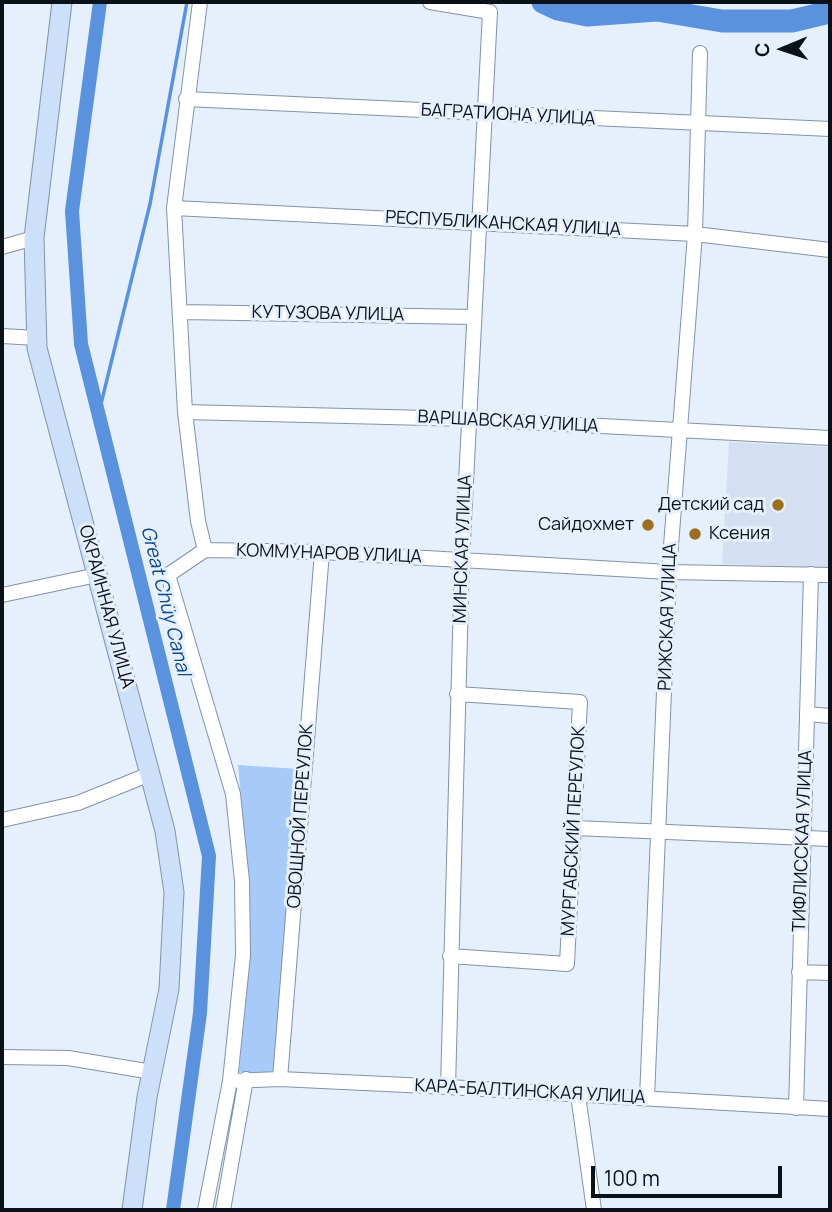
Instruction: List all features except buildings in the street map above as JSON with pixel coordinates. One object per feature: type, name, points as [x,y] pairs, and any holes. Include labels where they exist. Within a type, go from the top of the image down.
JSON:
[{"type":"street","name":"ОКРАИННАЯ УЛИЦА","points":[[62,2],[34,238],[37,338],[165,831],[174,892],[169,989],[152,1072],[132,1210]]},
{"type":"street","points":[[200,2],[174,208],[185,412],[198,521],[205,550],[168,575],[233,794],[242,881],[243,955],[230,1081],[205,1210]]},
{"type":"street","name":"МИНСКАЯ УЛИЦА","points":[[430,2],[490,12],[462,559],[448,1087]]},
{"type":"street","name":"РИЖСКАЯ УЛИЦА","points":[[647,1098],[669,572],[695,234],[700,53]]},
{"type":"street","name":"БАГРАТИОНА УЛИЦА","points":[[186,99],[830,130]]},
{"type":"street","name":"РЕСПУБЛИКАНСКАЯ УЛИЦА","points":[[174,208],[695,234],[830,250]]},
{"type":"street","points":[[2,247],[34,238]]},
{"type":"street","name":"КУТУЗОВА УЛИЦА","points":[[181,312],[474,317]]},
{"type":"street","points":[[2,336],[37,338]]},
{"type":"street","name":"ВАРШАВСКАЯ УЛИЦА","points":[[185,412],[468,419],[830,438]]},
{"type":"street","name":"КОММУНАРОВ УЛИЦА","points":[[205,550],[322,552],[669,572],[830,575]]},
{"type":"street","name":"ОВОЩНОЙ ПЕРЕУЛОК","points":[[280,1080],[322,552]]},
{"type":"street","name":"ТИФЛИССКАЯ УЛИЦА","points":[[796,1108],[811,574]]},
{"type":"street","points":[[2,595],[97,575]]},
{"type":"street","name":"МУРГАБСКИЙ ПЕРЕУЛОК","points":[[450,956],[567,964],[580,702],[457,694]]},
{"type":"street","points":[[807,714],[830,716]]},
{"type":"street","points":[[2,820],[78,803],[150,774]]},
{"type":"street","points":[[575,828],[830,839]]},
{"type":"street","points":[[799,972],[830,973]]},
{"type":"street","points":[[2,1057],[68,1058],[152,1072]]},
{"type":"street","points":[[223,1210],[246,1079]]},
{"type":"street","name":"КАРА-БАЛТИНСКАЯ УЛИЦА","points":[[230,1081],[246,1079],[448,1087],[830,1109]]},
{"type":"street","points":[[578,1095],[594,1210]]},
{"type":"shaded area","name":"Детский сад","points":[[729,442],[830,447],[830,568],[722,564]]},
{"type":"shaded area","points":[[238,765],[299,769],[275,1072],[239,1072],[250,955],[248,876]]},
{"type":"waterway","name":"Great Chüy Canal","points":[[100,2],[72,211],[81,344],[209,856],[200,1013],[173,1210]]},
{"type":"waterway","points":[[99,412],[150,204],[187,2]]},
{"type":"waterway","points":[[543,2],[558,9],[587,15],[657,10],[722,21],[792,21],[830,12]]},
{"type":"place","name":"Детский сад","points":[[778,505]]},
{"type":"place","name":"Сайдохмет","points":[[648,525]]},
{"type":"place","name":"Ксения","points":[[695,534]]}]
